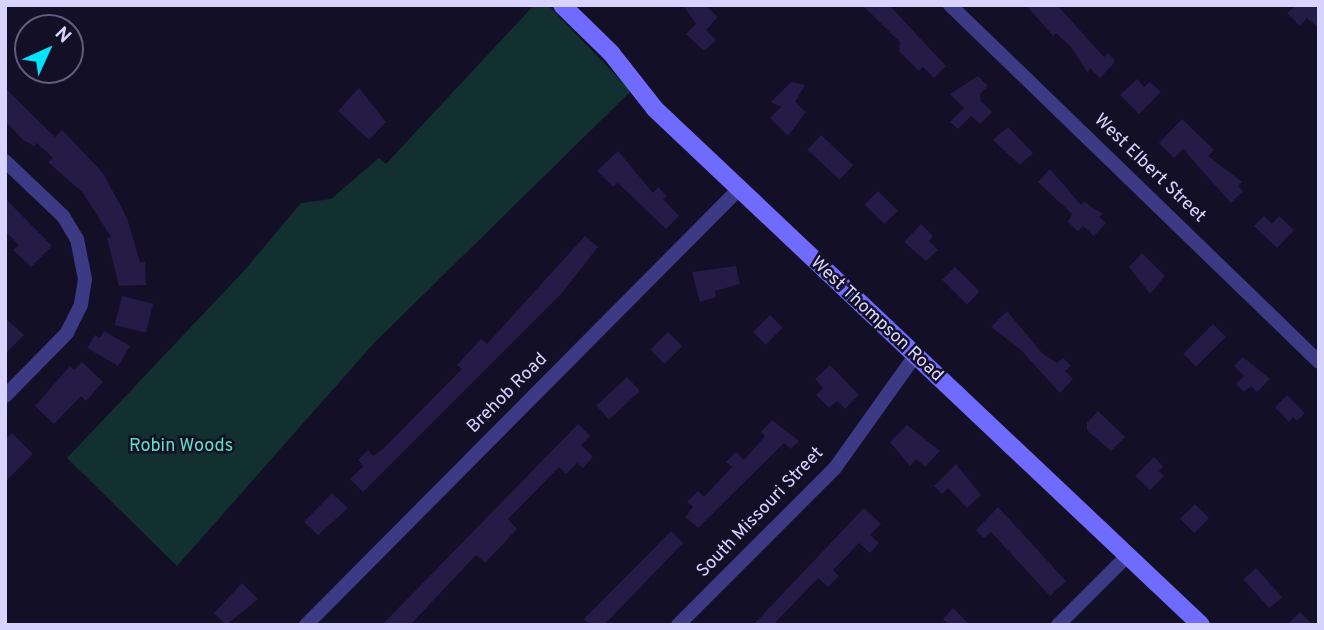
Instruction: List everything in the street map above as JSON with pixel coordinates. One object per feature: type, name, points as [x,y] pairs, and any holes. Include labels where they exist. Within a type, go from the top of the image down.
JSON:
[{"type":"main road","name":"West Thompson Road","points":[[562,5],[611,53],[655,109],[738,190],[1201,625]]},
{"type":"street","name":"West Elbert Street","points":[[950,5],[1319,362]]},
{"type":"street","points":[[5,161],[63,216],[76,239],[85,279],[81,305],[67,332],[5,396]]},
{"type":"street","name":"Brehob Road","points":[[306,625],[738,190]]},
{"type":"street","name":"South Missouri Street","points":[[678,625],[835,468],[915,356]]},
{"type":"street","points":[[1058,625],[1127,556]]},
{"type":"green space","name":"Robin Woods","points":[[534,5],[548,5],[631,91],[374,343],[177,566],[67,458],[243,272],[301,203],[331,199],[379,158],[386,164]]},
{"type":"building","points":[[683,5],[705,5],[718,17],[706,30],[716,40],[704,51],[686,34],[696,24]]},
{"type":"building","points":[[862,5],[889,5],[946,66],[934,78],[923,67],[919,71],[899,51],[900,42]]},
{"type":"building","points":[[1026,5],[1057,5],[1104,57],[1108,53],[1115,60],[1112,65],[1100,78],[1090,68],[1087,72],[1072,48],[1056,33],[1053,36]]},
{"type":"building","points":[[1296,5],[1319,5],[1319,29],[1307,18],[1300,26],[1287,13]]},
{"type":"building","points":[[978,76],[988,86],[980,94],[981,101],[992,112],[980,124],[971,116],[958,129],[950,122],[964,108],[950,94]]},
{"type":"building","points":[[1137,79],[1144,87],[1150,82],[1161,92],[1139,114],[1120,95]]},
{"type":"building","points":[[791,82],[805,85],[795,102],[806,112],[788,136],[770,118],[781,107],[771,102]]},
{"type":"building","points":[[5,88],[55,137],[62,130],[103,173],[127,218],[140,262],[145,262],[146,285],[119,286],[107,238],[111,237],[83,193],[48,162],[53,158],[37,143],[34,146],[23,140],[5,121]]},
{"type":"building","points":[[359,88],[386,122],[369,140],[338,111]]},
{"type":"building","points":[[1182,119],[1214,150],[1208,156],[1242,182],[1238,186],[1243,191],[1231,203],[1183,149],[1174,158],[1159,143]]},
{"type":"building","points":[[1008,127],[1033,153],[1020,165],[993,140]]},
{"type":"building","points":[[821,135],[853,165],[840,180],[807,150]]},
{"type":"building","points":[[618,151],[653,193],[658,187],[667,196],[663,199],[679,216],[666,229],[618,183],[613,187],[597,171]]},
{"type":"building","points":[[1050,169],[1081,205],[1084,202],[1103,214],[1099,217],[1106,223],[1094,236],[1083,226],[1078,231],[1068,222],[1072,214],[1038,182]]},
{"type":"building","points":[[878,191],[898,211],[884,224],[865,204]]},
{"type":"building","points":[[5,198],[52,246],[31,267],[13,250],[19,245],[5,231]]},
{"type":"building","points":[[1264,216],[1272,224],[1279,216],[1294,230],[1277,248],[1254,226]]},
{"type":"building","points":[[921,224],[933,236],[929,241],[938,250],[926,261],[904,242]]},
{"type":"building","points":[[585,236],[598,247],[561,294],[363,492],[350,479],[364,466],[358,460],[368,450],[373,456],[382,450],[462,369],[457,365],[481,339],[487,344]]},
{"type":"building","points":[[1142,253],[1165,276],[1150,294],[1129,267]]},
{"type":"building","points":[[736,266],[740,284],[715,291],[716,297],[700,302],[692,272]]},
{"type":"building","points":[[955,267],[980,292],[967,304],[942,280]]},
{"type":"building","points":[[122,296],[153,304],[146,333],[115,325]]},
{"type":"building","points":[[1007,311],[1043,354],[1057,363],[1063,358],[1071,366],[1065,371],[1073,379],[1060,393],[1020,349],[991,327]]},
{"type":"building","points":[[770,315],[783,328],[766,345],[753,332]]},
{"type":"building","points":[[5,318],[24,335],[5,354]]},
{"type":"building","points":[[1213,324],[1226,337],[1196,366],[1183,354]]},
{"type":"building","points":[[104,331],[130,346],[118,366],[87,348],[95,335],[100,338]]},
{"type":"building","points":[[668,332],[682,346],[664,364],[650,350]]},
{"type":"building","points":[[1243,357],[1270,379],[1257,392],[1251,386],[1244,392],[1236,384],[1244,376],[1234,366]]},
{"type":"building","points":[[82,362],[103,382],[86,401],[81,396],[54,424],[35,406],[70,366],[74,370]]},
{"type":"building","points":[[830,365],[859,395],[845,409],[837,401],[829,408],[816,395],[823,388],[815,379]]},
{"type":"building","points":[[627,377],[640,391],[609,420],[596,406]]},
{"type":"building","points":[[1287,395],[1305,413],[1297,421],[1293,417],[1289,422],[1275,407]]},
{"type":"building","points":[[1098,411],[1125,437],[1111,451],[1087,430],[1087,423]]},
{"type":"building","points":[[772,420],[799,441],[791,449],[784,443],[698,528],[685,517],[693,507],[687,502],[698,491],[704,497],[732,467],[726,462],[736,452],[744,460],[765,436],[761,432]]},
{"type":"building","points":[[578,424],[590,436],[581,445],[593,457],[583,468],[577,463],[566,474],[559,467],[508,519],[517,529],[485,563],[476,555],[410,625],[382,625]]},
{"type":"building","points":[[907,425],[940,451],[925,467],[916,459],[910,466],[890,442]]},
{"type":"building","points":[[12,433],[33,454],[5,482],[5,439]]},
{"type":"building","points":[[1154,457],[1163,466],[1159,471],[1164,476],[1150,490],[1135,476]]},
{"type":"building","points":[[956,464],[981,495],[967,508],[948,488],[942,494],[934,486]]},
{"type":"building","points":[[332,493],[348,508],[318,535],[304,522]]},
{"type":"building","points":[[1195,504],[1209,518],[1194,533],[1180,519]]},
{"type":"building","points":[[998,507],[1066,581],[1050,596],[991,532],[984,538],[976,530]]},
{"type":"building","points":[[864,508],[881,524],[870,535],[879,543],[870,553],[859,543],[833,570],[839,576],[828,587],[818,578],[773,625],[753,625]]},
{"type":"building","points":[[671,531],[683,543],[604,625],[590,625],[584,619]]},
{"type":"building","points":[[1256,568],[1282,597],[1269,608],[1243,579]]},
{"type":"building","points":[[242,583],[258,599],[226,625],[214,613]]},
{"type":"building","points":[[953,608],[970,625],[949,625],[943,619]]},
{"type":"building","points":[[1300,612],[1313,625],[1287,625]]}]
